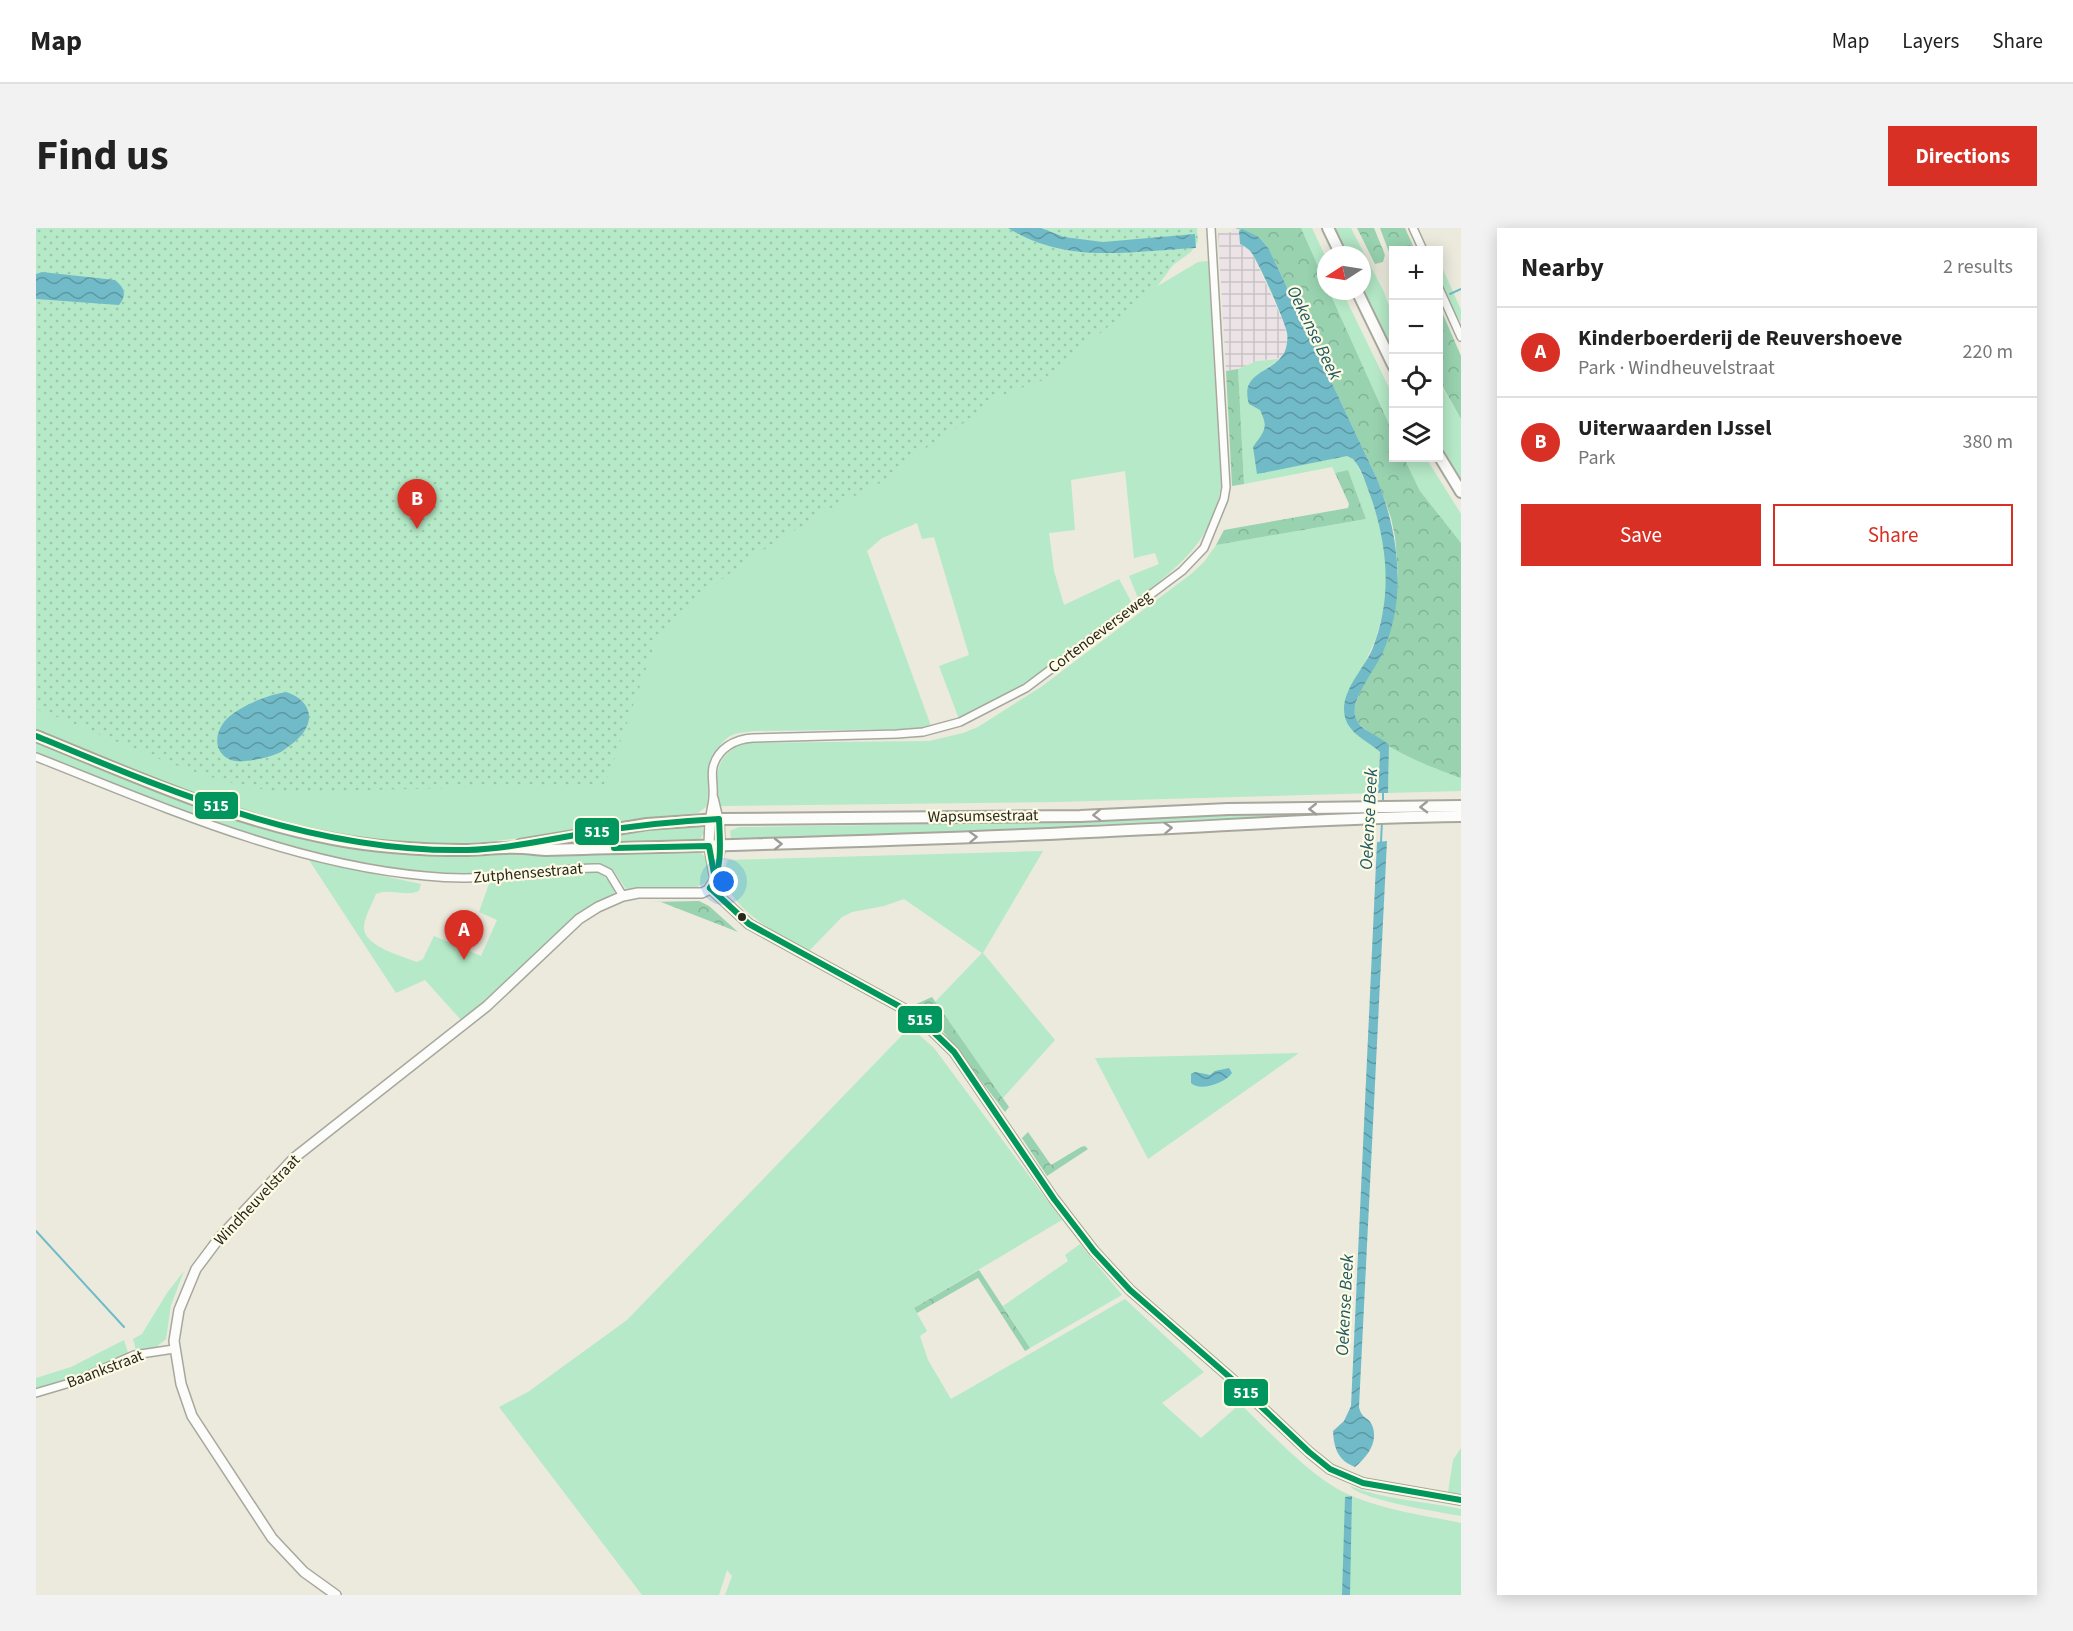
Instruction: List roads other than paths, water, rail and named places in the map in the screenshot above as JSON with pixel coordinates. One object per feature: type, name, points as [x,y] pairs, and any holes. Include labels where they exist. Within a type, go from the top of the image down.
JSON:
[{"type":"main road","points":[[1328,228],[1337,246]]},
{"type":"main road","points":[[1362,300],[1389,356]]},
{"type":"main road","points":[[1443,462],[1461,492]]},
{"type":"main road","name":"Wapsumsestraat","points":[[36,736],[210,804],[291,830],[333,839],[399,847],[464,850],[508,847],[670,821],[715,819],[1080,816],[1228,809],[1461,816]]},
{"type":"main road","name":"Wapsumsestraat","points":[[1388,813],[1461,806]]},
{"type":"main road","name":"Wapsumsestraat","points":[[508,847],[546,850],[715,846],[1089,832],[1372,813]]},
{"type":"street","name":"Cortenoeverseweg","points":[[710,888],[716,880],[712,773],[716,761],[725,748],[737,741],[753,738],[912,733],[953,724],[994,706],[1026,688],[1182,571],[1204,548],[1224,499],[1226,487],[1211,228]]},
{"type":"street","points":[[1413,228],[1421,246]]},
{"type":"street","points":[[1443,297],[1461,337]]},
{"type":"street","name":"Zutphensestraat","points":[[36,757],[144,800],[281,848],[321,858],[425,876],[464,878],[491,878],[599,868],[609,873],[622,896]]},
{"type":"street","points":[[622,896],[638,893],[697,894],[706,892],[710,888],[748,924],[917,1016],[954,1052],[1054,1199],[1094,1251],[1130,1290],[1233,1380],[1321,1462],[1330,1469],[1363,1484],[1461,1500]]},
{"type":"street","name":"Windheuvelstraat","points":[[336,1595],[298,1566],[264,1527],[192,1416],[181,1384],[174,1349],[179,1310],[196,1269],[220,1237],[276,1175],[311,1144],[487,1006],[579,919],[622,896]]},
{"type":"street","name":"Baankstraat","points":[[36,1393],[73,1382],[134,1355],[174,1349]]},
{"type":"water","points":[[1008,228],[1041,228],[1064,237],[1103,242],[1195,234],[1196,248],[1124,253],[1077,251],[1031,240]]},
{"type":"water","points":[[1242,229],[1259,237],[1269,249],[1378,481],[1391,523],[1398,588],[1391,631],[1383,652],[1360,692],[1355,708],[1355,715],[1360,725],[1389,745],[1388,793],[1378,793],[1380,752],[1350,728],[1344,708],[1345,699],[1353,682],[1372,650],[1383,611],[1386,571],[1380,531],[1361,470],[1353,459],[1347,456],[1257,474],[1253,447],[1265,426],[1260,410],[1249,404],[1247,393],[1253,378],[1280,358],[1286,349],[1287,335],[1277,305],[1260,268],[1250,251],[1240,244],[1239,231]]},
{"type":"water","points":[[42,272],[115,280],[123,289],[124,295],[119,305],[36,299],[36,274]]},
{"type":"water","points":[[286,692],[302,701],[308,711],[308,723],[301,736],[281,752],[263,758],[236,761],[223,755],[217,744],[217,737],[229,717],[252,702]]},
{"type":"water","points":[[1387,841],[1359,1407],[1372,1425],[1374,1437],[1371,1449],[1355,1467],[1340,1457],[1334,1442],[1333,1431],[1344,1421],[1351,1406],[1377,842]]},
{"type":"water","points":[[1229,1068],[1232,1073],[1218,1083],[1200,1087],[1191,1083],[1191,1074],[1195,1072],[1210,1075],[1215,1071]]},
{"type":"water","points":[[1352,1496],[1350,1595],[1342,1595],[1345,1497]]},
{"type":"waterway","points":[[1450,294],[1461,289]]},
{"type":"waterway","name":"Oekense Beek","points":[[1383,791],[1383,803]]},
{"type":"waterway","name":"Oekense Beek","points":[[1381,842],[1382,821]]},
{"type":"waterway","points":[[36,1231],[124,1327]]},
{"type":"place","name":"Uiterwaarden IJssel","points":[[417,529]]},
{"type":"place","name":"Kinderboerderij de Reuvershoeve","points":[[464,960]]}]
